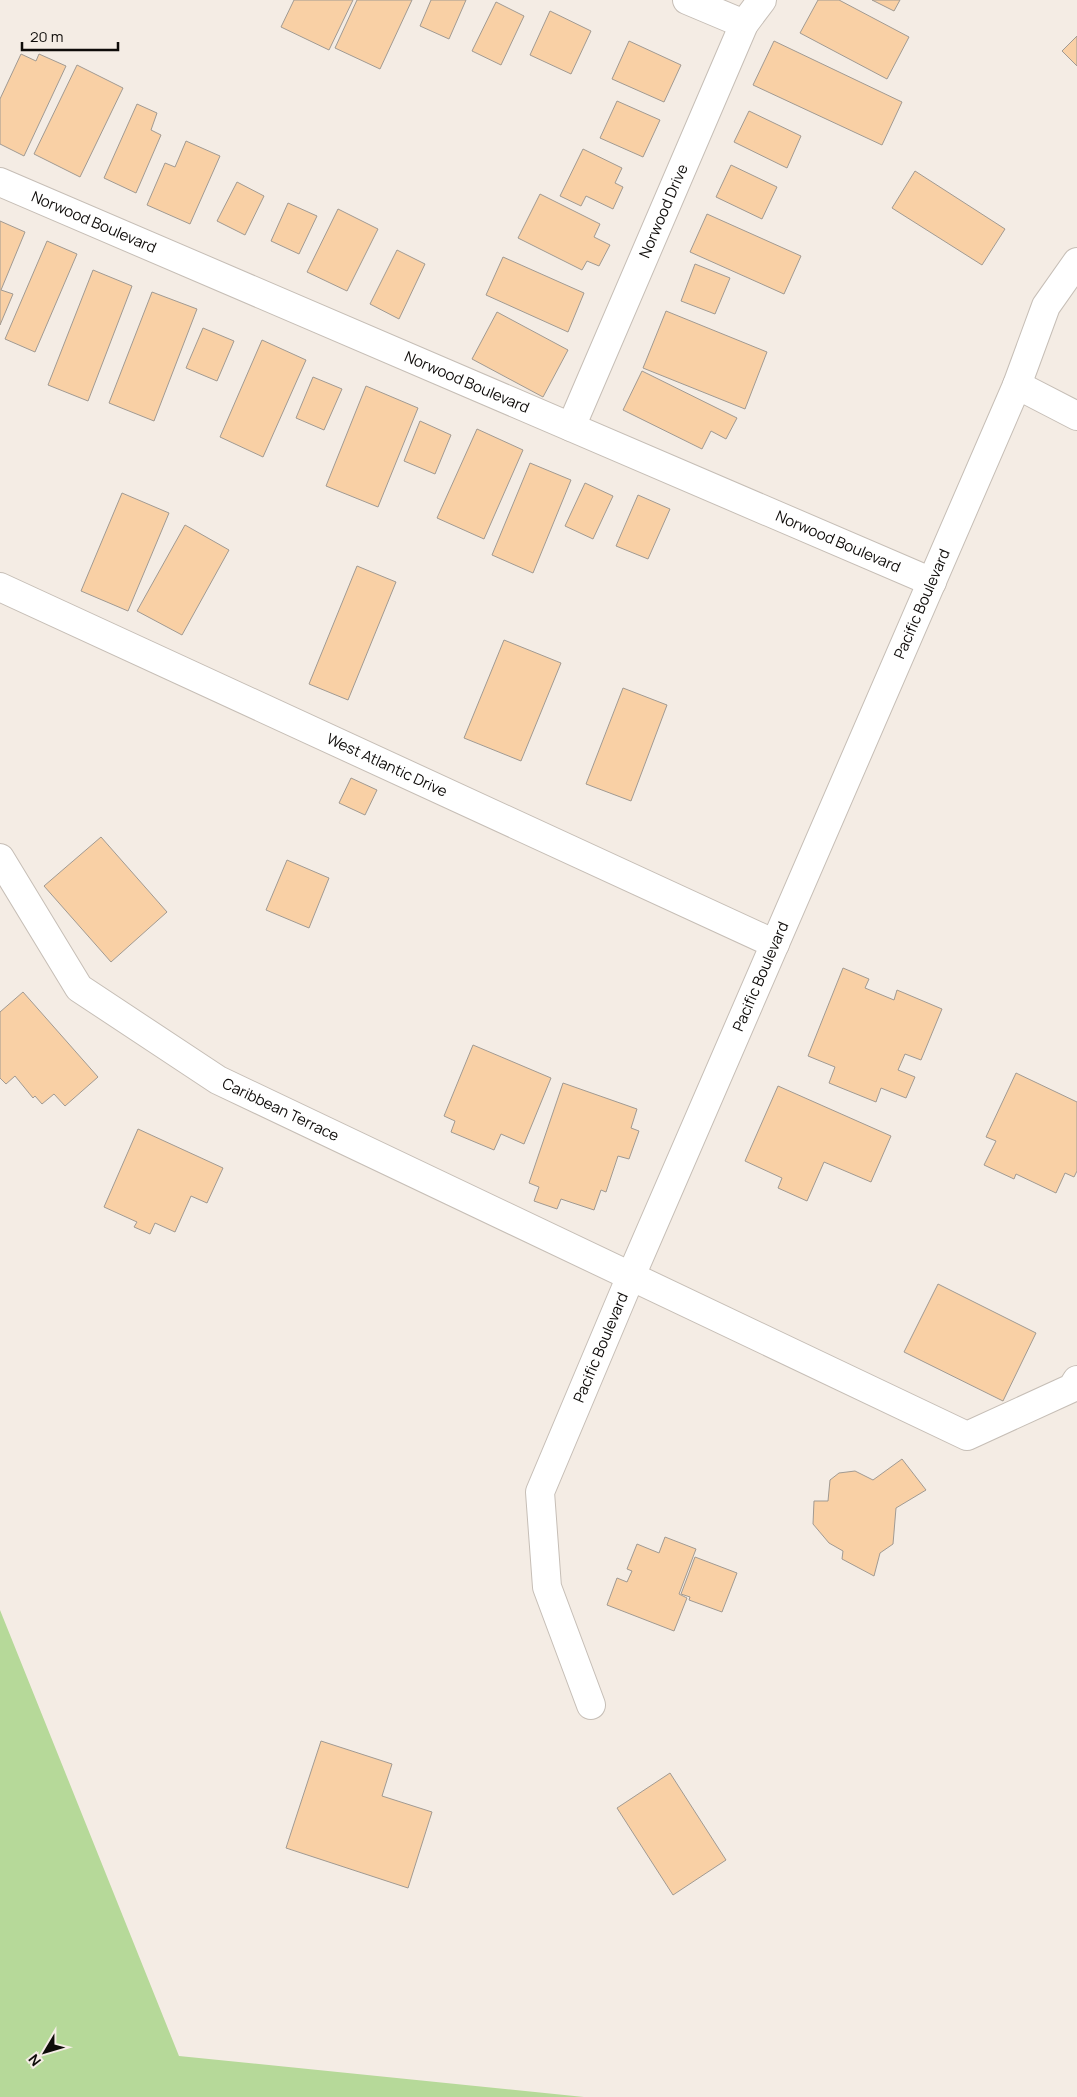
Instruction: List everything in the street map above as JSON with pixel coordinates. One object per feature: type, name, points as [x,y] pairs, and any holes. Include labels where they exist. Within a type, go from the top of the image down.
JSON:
[{"type":"street","points":[[687,0],[744,24]]},
{"type":"street","name":"Norwood Drive","points":[[571,427],[744,24],[762,0]]},
{"type":"street","name":"Norwood Boulevard","points":[[0,182],[932,582]]},
{"type":"street","name":"Pacific Boulevard","points":[[591,1705],[547,1587],[540,1492],[631,1276],[1017,385],[1046,306],[1077,262]]},
{"type":"street","points":[[1017,385],[1077,416]]},
{"type":"street","name":"West Atlantic Drive","points":[[0,587],[775,944]]},
{"type":"street","name":"Caribbean Terrace","points":[[0,858],[79,988],[218,1080],[966,1436],[1072,1388],[1077,1380]]},
{"type":"green space","points":[[0,1610],[179,2056],[584,2097],[0,2097]]},
{"type":"building","points":[[294,0],[353,0],[329,50],[281,27]]},
{"type":"building","points":[[357,0],[412,0],[380,69],[335,48]]},
{"type":"building","points":[[431,0],[466,0],[449,39],[420,26]]},
{"type":"building","points":[[818,0],[839,0],[909,37],[887,79],[800,33]]},
{"type":"building","points":[[872,0],[900,0],[894,11]]},
{"type":"building","points":[[496,2],[524,16],[501,65],[472,51]]},
{"type":"building","points":[[550,11],[591,31],[571,74],[530,55]]},
{"type":"building","points":[[1077,36],[1077,66],[1062,51]]},
{"type":"building","points":[[629,41],[681,65],[664,102],[612,79]]},
{"type":"building","points":[[774,41],[902,102],[882,145],[753,85]]},
{"type":"building","points":[[21,54],[36,61],[39,54],[66,66],[24,156],[0,144],[0,99]]},
{"type":"building","points":[[77,65],[123,88],[80,177],[34,154]]},
{"type":"building","points":[[617,101],[660,120],[643,157],[600,138]]},
{"type":"building","points":[[137,104],[157,113],[151,130],[161,135],[136,193],[104,178]]},
{"type":"building","points":[[749,111],[801,136],[787,168],[734,142]]},
{"type":"building","points":[[186,141],[220,156],[190,224],[147,205],[165,163],[175,167]]},
{"type":"building","points":[[583,149],[622,168],[615,183],[623,187],[613,209],[586,196],[581,206],[560,196]]},
{"type":"building","points":[[731,165],[777,187],[762,219],[716,197]]},
{"type":"building","points":[[915,171],[1005,229],[982,265],[892,208]]},
{"type":"building","points":[[237,182],[264,196],[245,235],[217,221]]},
{"type":"building","points":[[540,194],[600,224],[594,237],[610,245],[599,266],[587,261],[582,270],[518,238]]},
{"type":"building","points":[[288,203],[317,216],[299,254],[271,241]]},
{"type":"building","points":[[338,209],[378,229],[347,291],[307,272]]},
{"type":"building","points":[[707,214],[801,256],[784,294],[690,252]]},
{"type":"building","points":[[0,221],[25,232],[1,290],[13,294],[0,325]]},
{"type":"building","points":[[47,241],[77,254],[35,352],[5,339]]},
{"type":"building","points":[[397,250],[425,264],[399,319],[370,304]]},
{"type":"building","points":[[503,257],[584,293],[568,332],[486,295]]},
{"type":"building","points":[[695,264],[730,278],[715,314],[681,301]]},
{"type":"building","points":[[93,270],[132,286],[88,401],[48,385]]},
{"type":"building","points":[[152,292],[197,309],[154,421],[109,403]]},
{"type":"building","points":[[666,311],[767,352],[745,409],[643,368]]},
{"type":"building","points":[[497,312],[568,350],[543,397],[472,359]]},
{"type":"building","points":[[203,328],[234,341],[217,381],[186,368]]},
{"type":"building","points":[[262,340],[306,360],[263,457],[220,437]]},
{"type":"building","points":[[642,371],[737,418],[726,439],[711,431],[702,449],[623,410]]},
{"type":"building","points":[[313,377],[342,389],[324,430],[296,418]]},
{"type":"building","points":[[366,386],[418,408],[378,507],[326,486]]},
{"type":"building","points":[[420,421],[451,435],[435,474],[404,461]]},
{"type":"building","points":[[477,429],[523,450],[484,539],[437,518]]},
{"type":"building","points":[[530,463],[571,480],[533,573],[492,555]]},
{"type":"building","points":[[585,483],[613,496],[593,539],[565,526]]},
{"type":"building","points":[[122,493],[169,513],[128,611],[81,591]]},
{"type":"building","points":[[638,495],[670,509],[648,559],[616,546]]},
{"type":"building","points":[[185,525],[229,550],[182,635],[137,611]]},
{"type":"building","points":[[357,566],[396,582],[348,700],[309,684]]},
{"type":"building","points":[[504,640],[561,663],[521,761],[464,738]]},
{"type":"building","points":[[623,688],[667,705],[631,801],[586,784]]},
{"type":"building","points":[[351,778],[377,790],[365,815],[339,803]]},
{"type":"building","points":[[101,837],[167,912],[111,962],[44,886]]},
{"type":"building","points":[[287,860],[329,878],[309,928],[266,910]]},
{"type":"building","points":[[843,968],[869,979],[865,988],[894,1000],[897,990],[942,1009],[921,1060],[905,1054],[898,1070],[915,1077],[906,1098],[881,1088],[876,1102],[829,1083],[835,1067],[808,1056]]},
{"type":"building","points":[[23,992],[98,1077],[65,1106],[54,1094],[42,1104],[35,1096],[33,1098],[15,1076],[6,1084],[0,1078],[0,1012]]},
{"type":"building","points":[[473,1045],[551,1078],[524,1144],[501,1134],[494,1150],[451,1132],[455,1121],[444,1116]]},
{"type":"building","points":[[1016,1073],[1077,1102],[1077,1171],[1074,1177],[1065,1173],[1056,1193],[1016,1174],[1014,1179],[984,1165],[996,1141],[986,1137]]},
{"type":"building","points":[[563,1083],[637,1109],[631,1128],[639,1131],[629,1159],[618,1156],[606,1192],[601,1190],[594,1210],[561,1199],[557,1209],[534,1201],[539,1187],[529,1183]]},
{"type":"building","points":[[778,1086],[891,1136],[871,1182],[824,1162],[807,1201],[778,1188],[782,1178],[745,1161]]},
{"type":"building","points":[[138,1129],[223,1168],[207,1203],[191,1196],[175,1232],[155,1223],[150,1234],[134,1227],[137,1222],[104,1207]]},
{"type":"building","points":[[938,1284],[1036,1333],[1003,1401],[904,1352]]},
{"type":"building","points":[[902,1459],[926,1490],[896,1508],[893,1544],[880,1553],[874,1576],[842,1559],[843,1551],[829,1543],[813,1524],[814,1501],[828,1501],[830,1480],[839,1473],[855,1471],[873,1480]]},
{"type":"building","points":[[665,1537],[696,1549],[679,1594],[687,1598],[674,1631],[607,1605],[617,1578],[627,1582],[632,1571],[627,1569],[637,1544],[659,1553]]},
{"type":"building","points":[[695,1557],[737,1573],[722,1612],[689,1600],[690,1597],[681,1594]]},
{"type":"building","points":[[321,1741],[392,1764],[382,1796],[432,1812],[408,1888],[286,1848]]},
{"type":"building","points":[[670,1773],[726,1860],[673,1895],[617,1808]]}]
